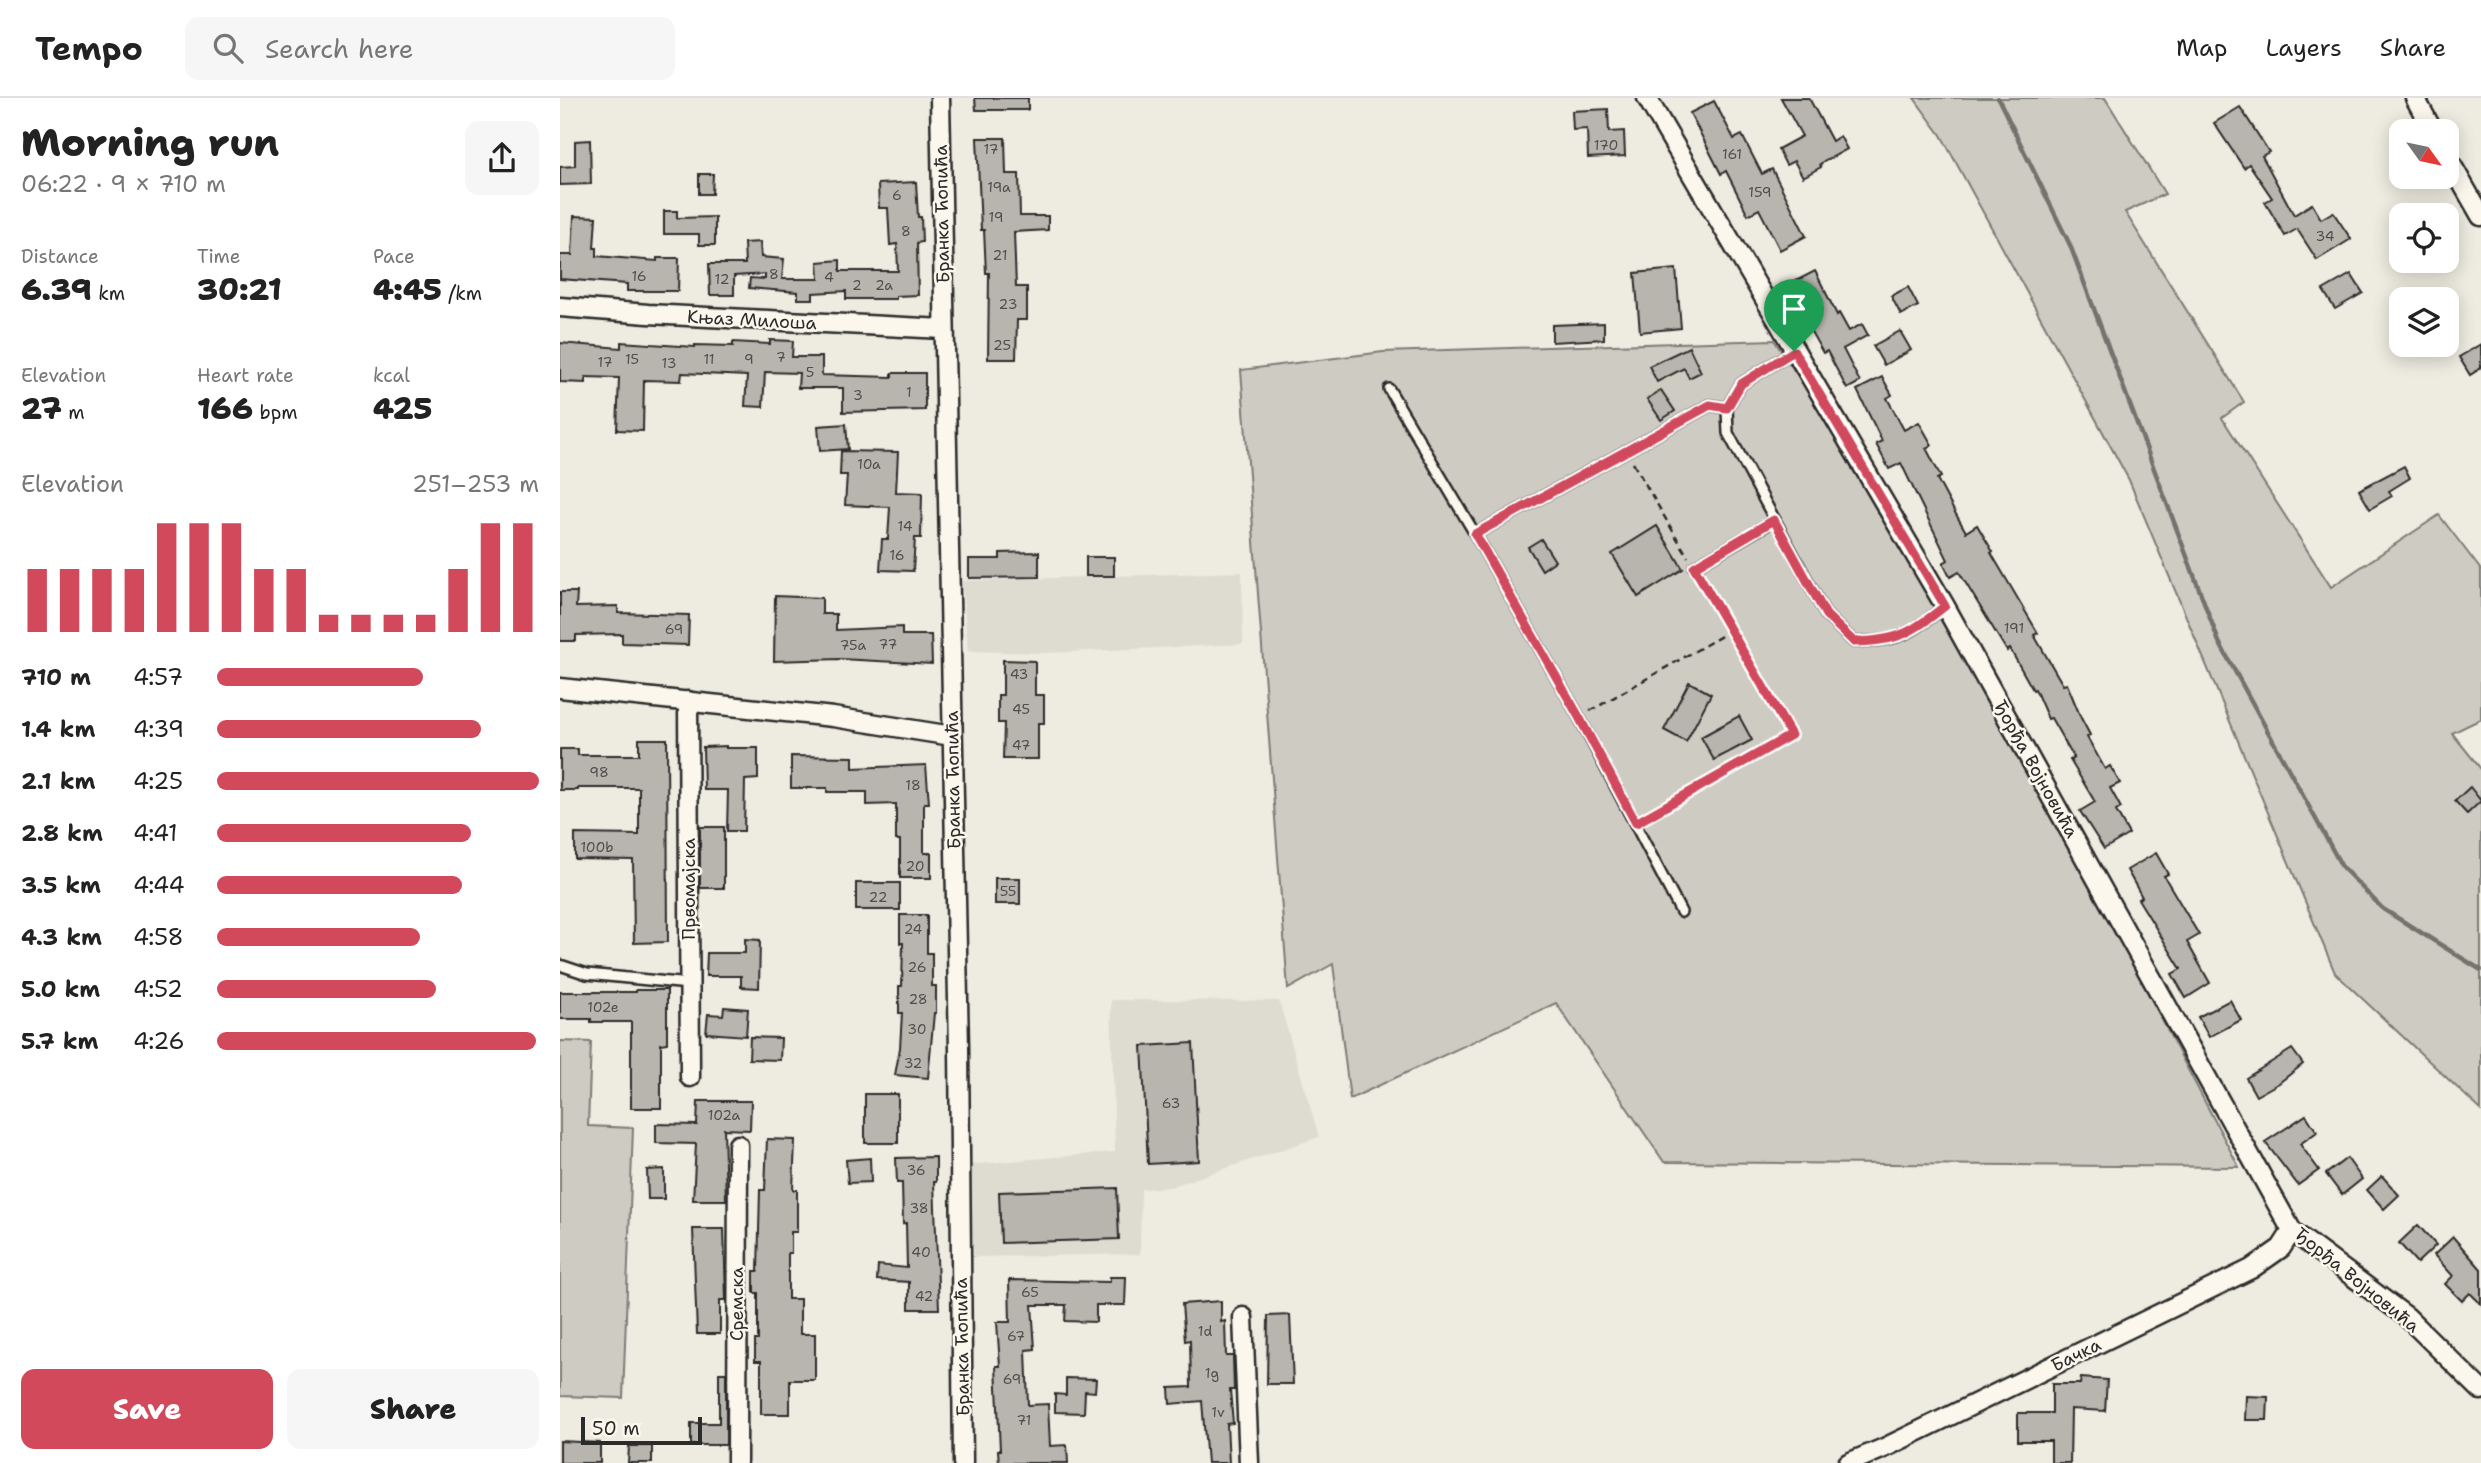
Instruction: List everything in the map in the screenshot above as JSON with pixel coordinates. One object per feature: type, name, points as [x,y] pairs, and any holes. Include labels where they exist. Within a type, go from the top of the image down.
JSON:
[{"type":"street","name":"Бранка Ћопића","points":[[940,98],[959,1049],[963,1463]]},
{"type":"street","name":"Ђорђа Војновића","points":[[1647,98],[1945,606],[2292,1231],[2407,1317],[2481,1390]]},
{"type":"street","points":[[2415,98],[2427,119]]},
{"type":"street","points":[[2459,178],[2481,216]]},
{"type":"street","name":"Књаз Милоша","points":[[560,307],[944,329]]},
{"type":"street","points":[[560,688],[834,717],[952,736]]},
{"type":"street","name":"Првомајска","points":[[688,701],[690,1077]]},
{"type":"street","name":"Сремска","points":[[737,1145],[737,1463]]},
{"type":"street","name":"Бачка","points":[[1849,1463],[2251,1269],[2281,1248],[2292,1231]]},
{"type":"street","points":[[1244,1317],[1250,1463]]},
{"type":"lane","points":[[1794,351],[1741,384],[1727,408],[1728,433],[1826,615],[1854,642],[1884,641],[1913,631],[1945,606]]},
{"type":"lane","points":[[1389,389],[1579,717],[1681,912]]},
{"type":"lane","points":[[1475,534],[1710,405],[1727,408]]},
{"type":"lane","points":[[1694,567],[1774,520]]},
{"type":"lane","points":[[560,965],[587,974],[689,984]]},
{"type":"path","points":[[1626,451],[1791,735],[1636,823]]},
{"type":"path","points":[[1579,717],[1730,631]]},
{"type":"shaded area","points":[[1914,98],[2105,98],[2165,194],[2125,212],[2244,402],[2222,418],[2331,587],[2439,515],[2481,570],[2481,719],[2452,733],[2481,769],[2481,1110],[2335,973],[2129,480],[1941,135]]},
{"type":"shaded area","points":[[1774,340],[1927,571],[2239,1167],[1664,1162],[1556,1003],[1350,1099],[1333,964],[1288,989],[1241,370],[1383,352]]},
{"type":"shaded area","points":[[1242,572],[1243,644],[1044,653],[968,651],[962,581]]},
{"type":"shaded area","points":[[1111,1000],[1279,1001],[1319,1137],[1170,1187],[1141,1189],[1140,1254],[974,1257],[966,1165],[1115,1152]]},
{"type":"shaded area","points":[[560,1041],[591,1042],[588,1126],[633,1128],[623,1398],[560,1396]]},
{"type":"building","points":[[975,98],[1028,98],[1028,110],[976,110]]},
{"type":"building","points":[[1781,98],[1809,98],[1832,141],[1840,136],[1847,149],[1803,177],[1794,161],[1786,165],[1778,149],[1802,136]]},
{"type":"building","points":[[1714,101],[1734,139],[1742,135],[1762,174],[1772,169],[1806,236],[1780,250],[1759,209],[1748,215],[1726,171],[1721,174],[1690,113]]},
{"type":"building","points":[[2240,107],[2269,152],[2262,156],[2294,215],[2312,204],[2321,219],[2333,212],[2351,239],[2317,260],[2297,229],[2285,236],[2265,202],[2272,198],[2249,164],[2244,168],[2214,123]]},
{"type":"building","points":[[1608,109],[1609,132],[1624,131],[1625,156],[1588,158],[1587,129],[1573,130],[1572,111]]},
{"type":"building","points":[[977,138],[1005,138],[1006,174],[1019,174],[1020,216],[1048,216],[1048,230],[1014,232],[1016,287],[1027,287],[1027,320],[1017,320],[1016,359],[988,359],[989,273],[986,273],[984,230],[981,230]]},
{"type":"building","points":[[590,140],[591,184],[560,185],[560,167],[575,166],[575,141]]},
{"type":"building","points":[[699,174],[713,174],[712,194],[699,194]]},
{"type":"building","points":[[916,182],[922,242],[917,243],[918,295],[896,296],[896,299],[846,299],[846,291],[813,293],[813,299],[798,299],[798,292],[749,288],[750,278],[765,279],[765,274],[734,276],[734,295],[710,295],[709,264],[745,264],[744,243],[760,242],[761,257],[784,259],[782,279],[819,279],[818,262],[840,260],[840,271],[898,271],[897,244],[890,245],[888,208],[879,208],[878,184]]},
{"type":"building","points":[[664,211],[677,211],[677,218],[715,217],[715,245],[699,245],[699,234],[664,234]]},
{"type":"building","points":[[574,216],[596,217],[594,248],[597,248],[597,256],[657,261],[657,258],[679,258],[678,291],[627,291],[627,284],[560,279],[560,255],[572,255]]},
{"type":"building","points":[[1676,269],[1681,328],[1640,332],[1635,273]]},
{"type":"building","points":[[1815,271],[1837,315],[1839,313],[1849,331],[1862,324],[1868,335],[1843,349],[1860,382],[1847,389],[1827,351],[1823,353],[1810,330],[1812,328],[1790,284]]},
{"type":"building","points":[[2351,274],[2363,293],[2335,309],[2323,290]]},
{"type":"building","points":[[1908,287],[1918,306],[1901,315],[1891,296]]},
{"type":"building","points":[[1604,323],[1604,339],[1552,342],[1552,325]]},
{"type":"building","points":[[1900,331],[1911,350],[1884,365],[1873,346]]},
{"type":"building","points":[[770,340],[793,341],[792,357],[822,357],[822,375],[892,377],[892,373],[925,373],[925,410],[843,412],[843,388],[798,388],[799,373],[765,372],[763,407],[745,406],[747,376],[682,373],[681,381],[644,380],[643,431],[617,430],[619,378],[586,377],[586,383],[560,382],[560,343],[621,348],[621,342],[695,347],[733,346],[733,342],[770,344]]},
{"type":"building","points":[[2481,344],[2481,368],[2470,375],[2459,357]]},
{"type":"building","points":[[1689,347],[1701,372],[1689,378],[1684,368],[1657,382],[1649,366]]},
{"type":"building","points":[[1882,377],[1892,395],[1887,398],[1904,430],[1919,422],[1932,445],[1926,448],[1941,477],[1937,479],[1953,509],[1966,532],[1977,525],[2038,633],[2034,635],[2063,685],[2067,684],[2090,735],[2087,737],[2105,769],[2110,766],[2120,783],[2110,788],[2121,808],[2116,811],[2129,834],[2104,849],[2080,811],[2095,802],[2070,760],[2074,758],[2051,718],[2048,719],[2035,689],[2033,690],[2010,649],[2007,651],[1959,572],[1950,577],[1943,563],[1948,560],[1901,463],[1889,469],[1876,444],[1882,441],[1857,390]]},
{"type":"building","points":[[1661,390],[1675,411],[1661,420],[1647,399]]},
{"type":"building","points":[[846,424],[848,449],[820,451],[818,426]]},
{"type":"building","points":[[841,451],[898,452],[896,492],[922,493],[921,538],[915,538],[913,571],[880,570],[882,539],[888,539],[890,507],[845,505],[847,475],[840,475]]},
{"type":"building","points":[[2404,466],[2410,478],[2389,491],[2392,496],[2370,509],[2359,490]]},
{"type":"building","points":[[1657,526],[1683,569],[1638,597],[1612,554]]},
{"type":"building","points":[[1541,539],[1555,561],[1542,570],[1528,547]]},
{"type":"building","points":[[1039,552],[1039,577],[969,578],[969,559],[1000,559],[1000,553]]},
{"type":"building","points":[[1086,557],[1114,557],[1114,576],[1086,576]]},
{"type":"building","points":[[560,592],[577,592],[576,607],[618,606],[618,613],[689,615],[688,645],[622,643],[622,634],[576,635],[576,641],[560,641]]},
{"type":"building","points":[[775,596],[822,598],[822,614],[836,614],[836,630],[902,627],[902,635],[931,635],[932,664],[840,659],[774,661]]},
{"type":"building","points":[[1003,660],[1035,661],[1035,695],[1044,695],[1044,723],[1038,723],[1038,759],[1003,759],[1004,723],[998,723],[998,695],[1003,695]]},
{"type":"building","points":[[1689,682],[1711,694],[1686,742],[1664,730]]},
{"type":"building","points":[[1739,716],[1752,740],[1714,760],[1701,737]]},
{"type":"building","points":[[639,739],[667,739],[668,942],[634,943],[633,860],[575,859],[575,834],[639,835],[639,788],[560,790],[560,749],[578,749],[578,755],[639,755]]},
{"type":"building","points":[[703,747],[758,748],[758,779],[745,780],[744,831],[727,831],[728,790],[704,790]]},
{"type":"building","points":[[791,756],[853,757],[853,768],[926,765],[929,803],[924,803],[924,853],[931,853],[931,878],[900,878],[896,804],[867,805],[867,792],[827,792],[827,788],[791,788]]},
{"type":"building","points":[[2470,787],[2481,801],[2467,814],[2455,801]]},
{"type":"building","points":[[700,827],[724,827],[724,888],[700,888]]},
{"type":"building","points":[[2156,853],[2168,874],[2164,876],[2199,935],[2187,942],[2210,983],[2186,998],[2172,974],[2181,969],[2138,899],[2142,897],[2127,870]]},
{"type":"building","points":[[995,878],[1020,878],[1020,904],[995,904]]},
{"type":"building","points":[[856,883],[900,883],[900,910],[856,910]]},
{"type":"building","points":[[900,915],[927,915],[927,953],[932,953],[932,986],[936,986],[936,1013],[928,1078],[895,1075],[902,1013],[899,1013],[903,943],[900,943]]},
{"type":"building","points":[[745,939],[760,940],[759,988],[741,987],[741,976],[706,976],[707,953],[745,953]]},
{"type":"building","points":[[667,990],[667,1043],[661,1044],[661,1108],[631,1108],[631,1022],[560,1019],[560,992]]},
{"type":"building","points":[[2230,1000],[2241,1020],[2209,1037],[2198,1017]]},
{"type":"building","points":[[724,1007],[748,1009],[746,1036],[706,1033],[708,1014],[723,1015]]},
{"type":"building","points":[[750,1037],[781,1038],[780,1060],[749,1059]]},
{"type":"building","points":[[1193,1043],[1199,1161],[1148,1164],[1142,1046]]},
{"type":"building","points":[[2292,1049],[2303,1064],[2279,1083],[2256,1096],[2246,1078]]},
{"type":"building","points":[[865,1094],[898,1094],[898,1143],[865,1143]]},
{"type":"building","points":[[698,1101],[751,1101],[750,1130],[724,1129],[726,1200],[693,1200],[696,1144],[656,1143],[656,1124],[697,1125]]},
{"type":"building","points":[[2306,1115],[2317,1132],[2300,1144],[2319,1170],[2298,1185],[2265,1142]]},
{"type":"building","points":[[767,1139],[795,1140],[793,1190],[797,1190],[797,1232],[791,1232],[791,1253],[788,1253],[788,1299],[800,1299],[800,1334],[815,1334],[815,1380],[790,1380],[790,1414],[761,1414],[761,1361],[755,1361],[758,1293],[754,1293],[754,1271],[758,1271],[760,1190],[765,1190]]},
{"type":"building","points":[[936,1157],[934,1182],[939,1309],[909,1309],[909,1282],[877,1280],[878,1265],[907,1268],[902,1183],[897,1183],[896,1158]]},
{"type":"building","points":[[870,1158],[871,1182],[848,1183],[846,1160]]},
{"type":"building","points":[[2347,1158],[2362,1179],[2342,1195],[2326,1174]]},
{"type":"building","points":[[664,1169],[664,1199],[648,1199],[647,1170]]},
{"type":"building","points":[[2382,1176],[2399,1195],[2384,1209],[2367,1190]]},
{"type":"building","points":[[1117,1188],[1119,1239],[1001,1243],[999,1192]]},
{"type":"building","points":[[2418,1225],[2436,1245],[2417,1263],[2399,1243]]},
{"type":"building","points":[[693,1229],[724,1229],[726,1300],[720,1300],[720,1334],[697,1334]]},
{"type":"building","points":[[2453,1237],[2481,1269],[2481,1304],[2470,1293],[2462,1301],[2445,1284],[2453,1276],[2434,1255]]},
{"type":"building","points":[[1110,1277],[1126,1277],[1125,1305],[1096,1305],[1096,1322],[1065,1321],[1066,1305],[1032,1305],[1035,1349],[1026,1350],[1028,1405],[1048,1404],[1050,1446],[1067,1445],[1068,1463],[999,1463],[996,1366],[1000,1366],[997,1322],[1010,1322],[1009,1280],[1110,1282]]},
{"type":"building","points":[[1221,1301],[1221,1322],[1225,1321],[1226,1356],[1233,1356],[1234,1390],[1230,1390],[1233,1423],[1227,1424],[1229,1463],[1207,1463],[1202,1401],[1170,1404],[1169,1388],[1191,1387],[1190,1340],[1185,1341],[1182,1304]]},
{"type":"building","points":[[1290,1315],[1293,1384],[1267,1384],[1268,1316]]},
{"type":"building","points":[[719,1373],[726,1373],[726,1445],[691,1445],[691,1423],[719,1423]]},
{"type":"building","points":[[1066,1378],[1096,1379],[1095,1392],[1085,1391],[1084,1413],[1055,1412],[1055,1394],[1066,1395]]},
{"type":"building","points":[[2081,1378],[2107,1380],[2105,1411],[2071,1409],[2070,1463],[2051,1463],[2051,1441],[2018,1441],[2018,1413],[2052,1413],[2052,1384],[2080,1384]]},
{"type":"building","points":[[2246,1396],[2268,1397],[2267,1420],[2245,1420]]},
{"type":"building","points":[[560,1441],[600,1443],[600,1463],[560,1463]]},
{"type":"building","points":[[629,1446],[652,1446],[652,1463],[628,1463]]},
{"type":"waterway","points":[[1998,98],[2070,245],[2219,642],[2342,867],[2383,909],[2481,970]]},
{"type":"route","points":[[1794,351],[1945,606],[1913,631],[1884,641],[1854,642],[1826,615],[1774,520],[1694,567],[1791,735],[1636,823],[1475,534],[1710,405],[1727,408],[1741,384],[1794,351]]}]
